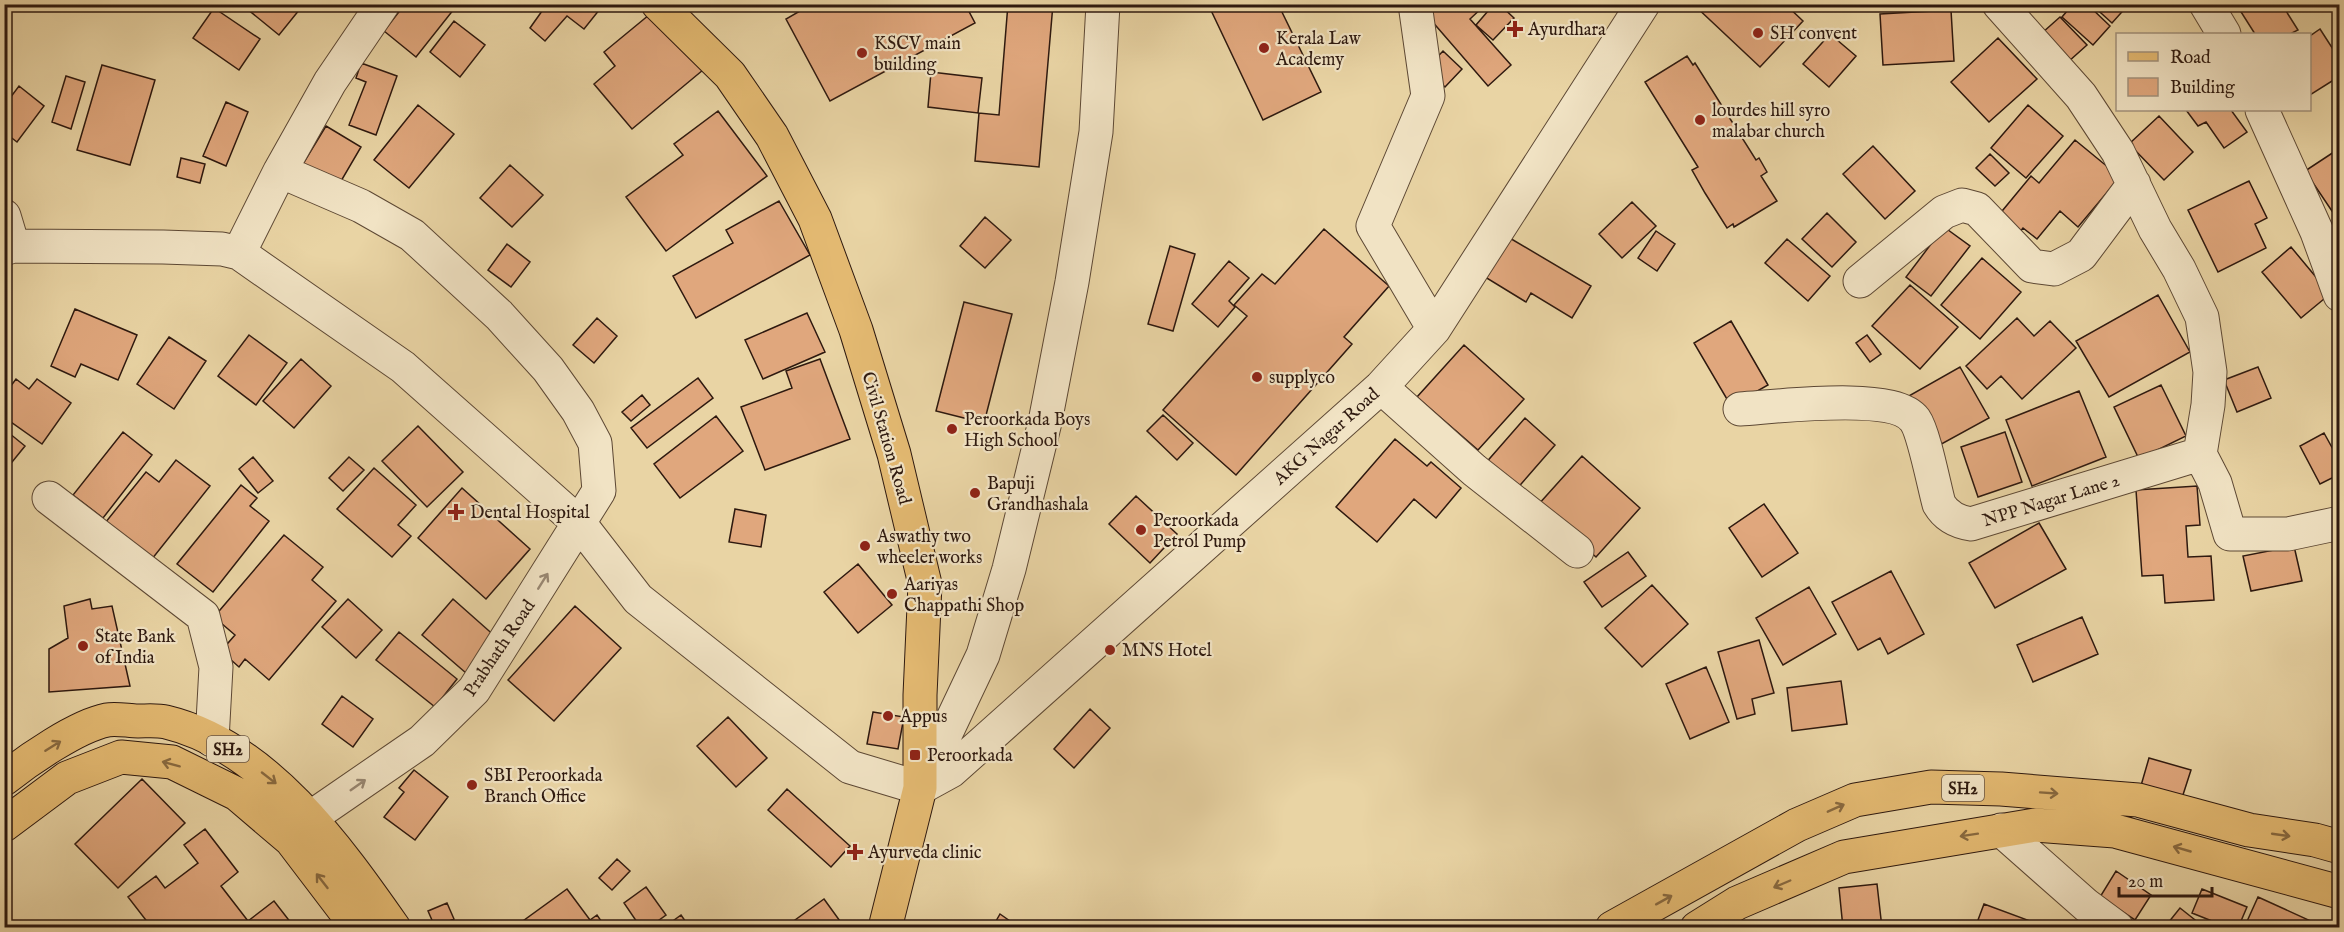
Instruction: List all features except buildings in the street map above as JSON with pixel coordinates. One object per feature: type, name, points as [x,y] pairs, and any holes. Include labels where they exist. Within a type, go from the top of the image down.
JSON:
[{"type":"main road","name":"Civil Station Road","points":[[658,4],[730,75],[772,136],[815,219],[856,330],[894,454],[925,584],[920,696],[920,788],[885,927]]},
{"type":"main road","name":"SH2","points":[[4,779],[66,737],[107,720],[165,722],[212,740],[272,779],[310,818],[356,908],[394,927]]},
{"type":"main road","points":[[4,825],[67,777],[121,757],[172,762],[237,794],[291,840],[356,908]]},
{"type":"main road","name":"SH2","points":[[1612,927],[1797,825],[1855,800],[1931,787],[2001,789],[2138,800],[2249,830],[2315,840],[2340,847]]},
{"type":"main road","points":[[2001,789],[2001,830]]},
{"type":"main road","points":[[1697,927],[1737,903],[1844,857],[2035,825],[2115,831],[2340,892]]},
{"type":"main road","points":[[2237,864],[2249,830]]},
{"type":"street","points":[[239,253],[280,171],[330,82],[383,4]]},
{"type":"street","points":[[7,237],[222,249],[239,253],[403,367],[580,524],[638,599],[850,767],[920,788],[983,655],[1009,569],[1045,422],[1072,282],[1096,132],[1104,4]]},
{"type":"street","points":[[1415,4],[1428,96],[1373,226],[1434,329]]},
{"type":"street","name":"AKG Nagar Road","points":[[920,788],[951,771],[1381,387],[1434,329],[1643,4]]},
{"type":"street","points":[[1999,4],[2081,96],[2118,152],[2202,317],[2210,372],[2208,405],[2200,454],[2215,483],[2230,534],[2288,534],[2340,523]]},
{"type":"street","points":[[2206,4],[2223,33]]},
{"type":"street","points":[[2262,111],[2316,232],[2340,295]]},
{"type":"street","name":"Prabhath Road","points":[[280,171],[361,207],[412,235],[500,315],[548,369],[578,411],[595,443],[599,491],[474,690],[422,741],[310,818]]},
{"type":"street","points":[[1860,281],[1944,212],[1962,205],[1977,209],[2032,266],[2054,269],[2081,255],[2134,184]]},
{"type":"street","points":[[1381,387],[1474,470],[1577,551]]},
{"type":"street","name":"NPP Nagar Lane 2","points":[[1740,409],[1824,403],[1889,406],[1906,412],[1918,427],[1939,504],[1944,513],[1963,523],[1971,524],[2200,454]]},
{"type":"street","points":[[49,498],[203,616],[216,667],[212,740]]},
{"type":"street","points":[[2001,830],[2086,905],[2117,927]]},
{"type":"place","name":"Ayurdhara","points":[[1515,29]]},
{"type":"place","name":"SH convent","points":[[1758,33]]},
{"type":"place","name":"Kerala Law Academy","points":[[1264,48]]},
{"type":"place","name":"KSCV main building","points":[[862,53]]},
{"type":"place","name":"lourdes hill syro malabar church","points":[[1700,120]]},
{"type":"place","name":"supplyco","points":[[1257,377]]},
{"type":"place","name":"Peroorkada Boys High School","points":[[952,429]]},
{"type":"place","name":"Bapuji Grandhashala","points":[[975,493]]},
{"type":"place","name":"Dental Hospital","points":[[456,512]]},
{"type":"place","name":"Peroorkada Petrol Pump","points":[[1141,530]]},
{"type":"place","name":"Aswathy two wheeler works","points":[[865,546]]},
{"type":"place","name":"Aariyas Chappathi Shop","points":[[892,594]]},
{"type":"place","name":"State Bank of India","points":[[83,646]]},
{"type":"place","name":"MNS Hotel","points":[[1110,650]]},
{"type":"place","name":"Appus","points":[[888,716]]},
{"type":"place","name":"Peroorkada","points":[[915,755]]},
{"type":"place","name":"SBI Peroorkada Branch Office","points":[[472,785]]},
{"type":"place","name":"Ayurveda clinic","points":[[855,852]]}]
